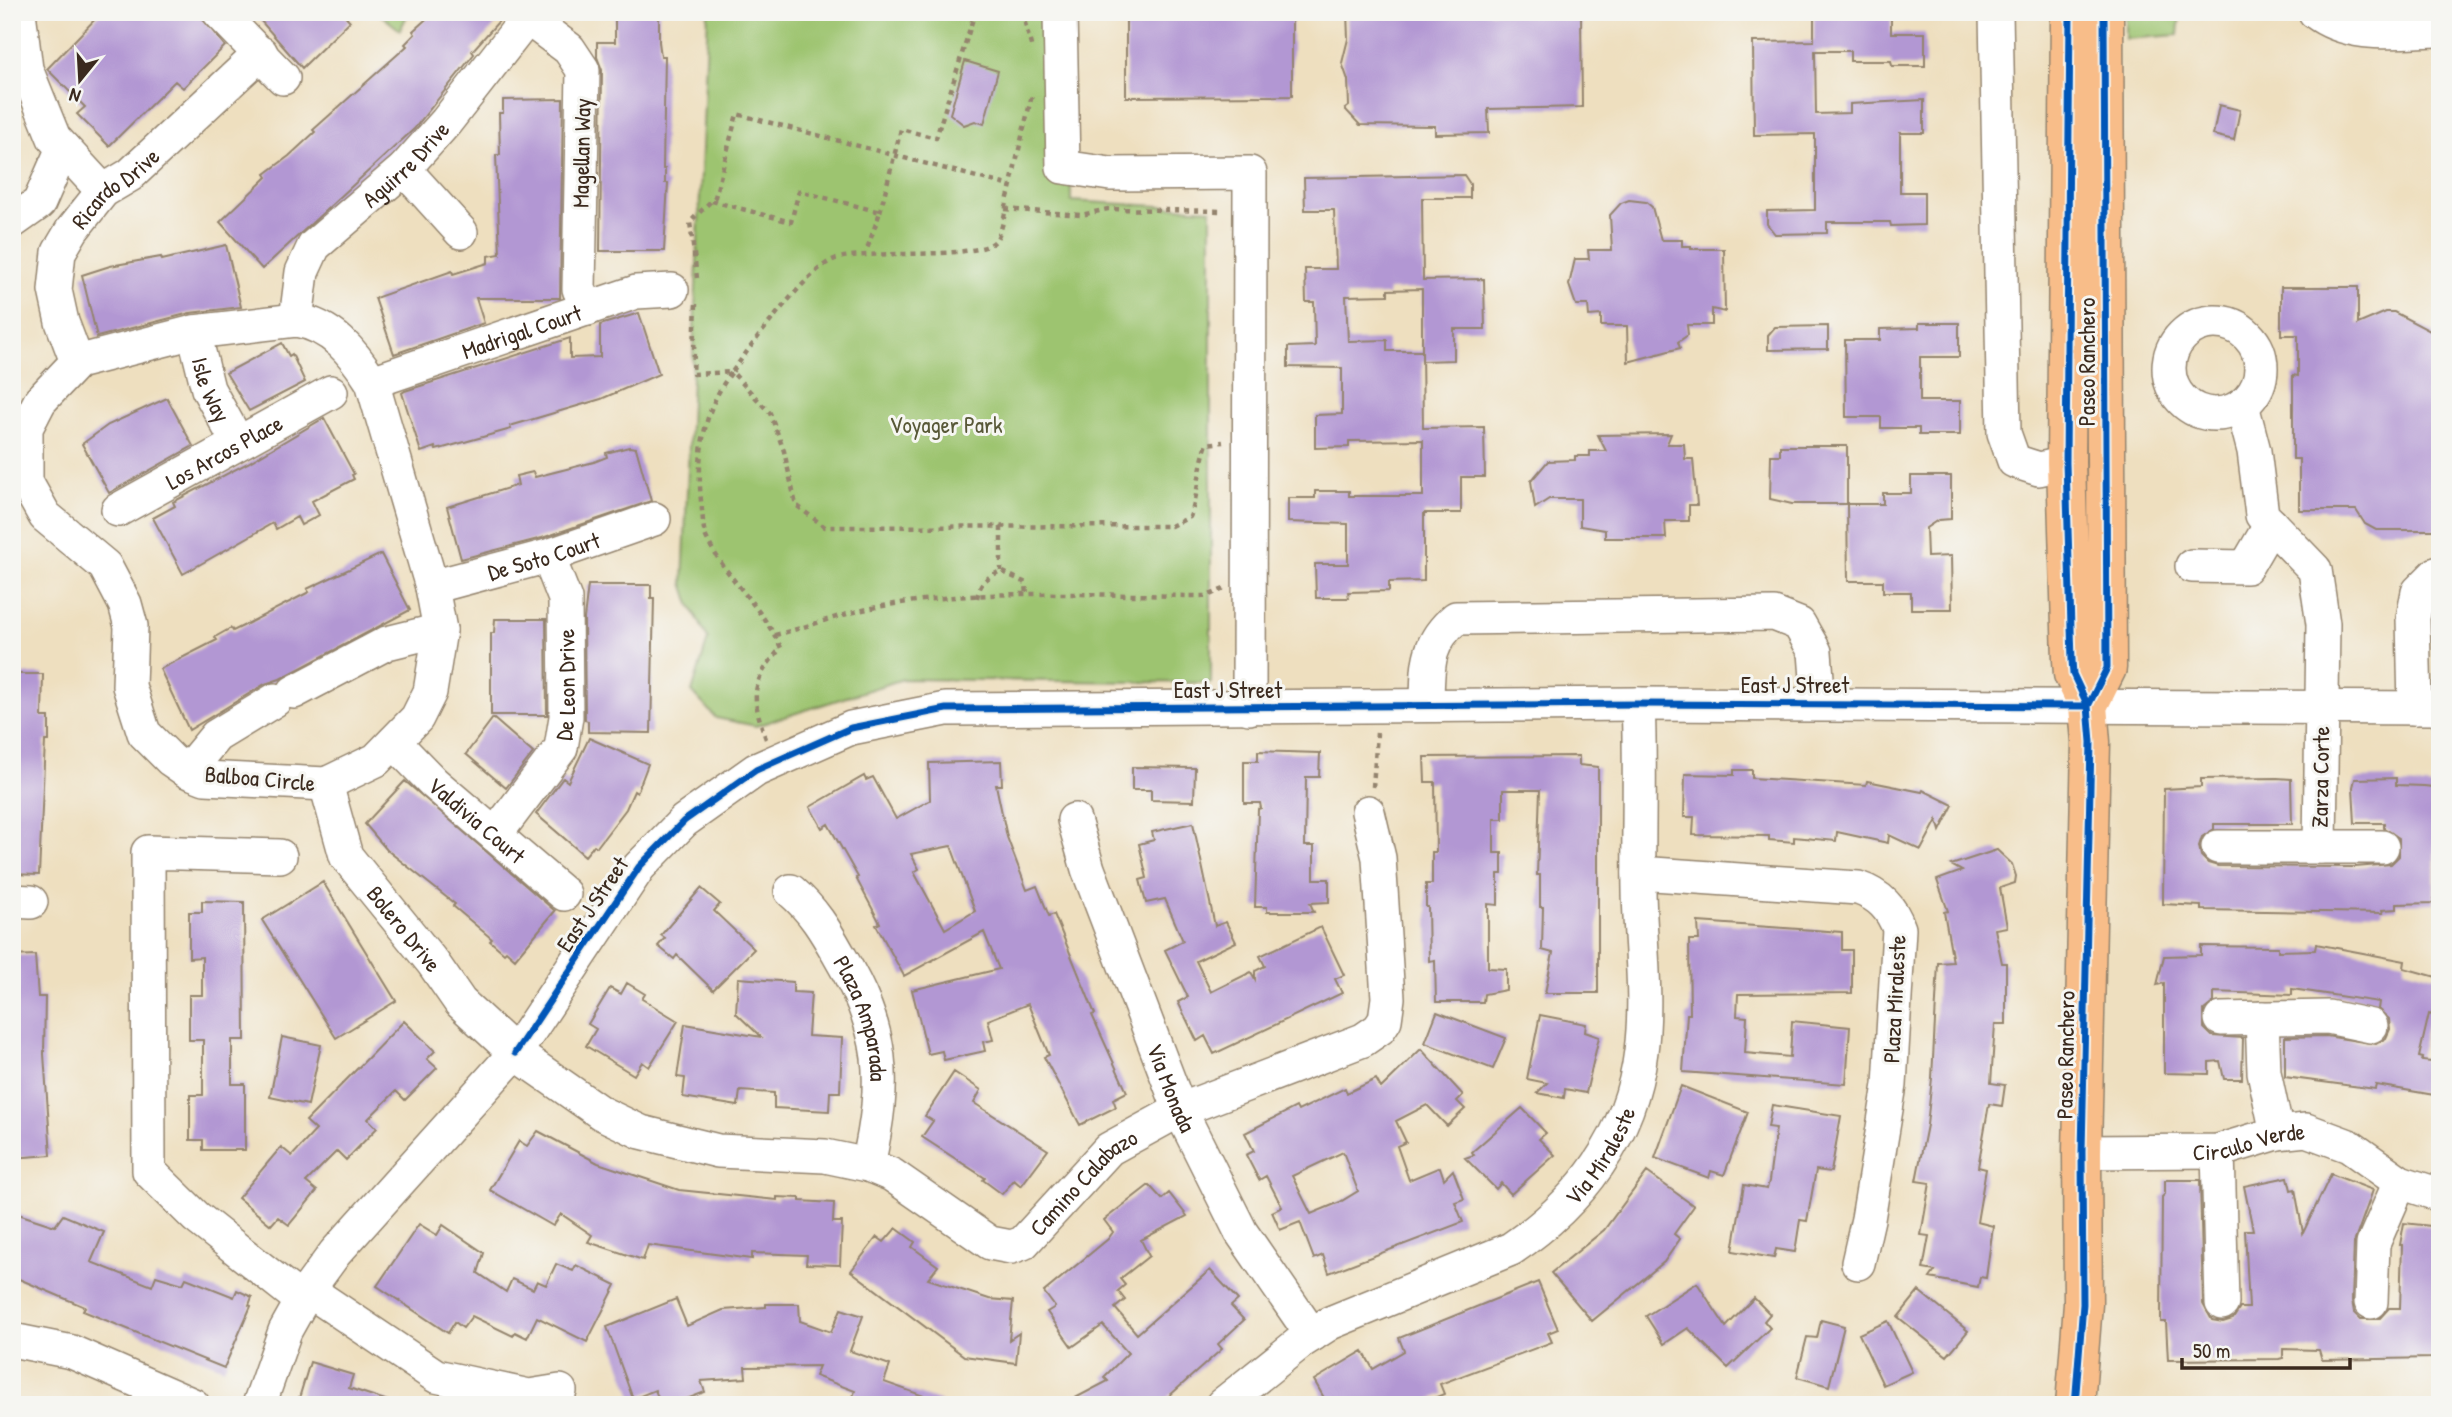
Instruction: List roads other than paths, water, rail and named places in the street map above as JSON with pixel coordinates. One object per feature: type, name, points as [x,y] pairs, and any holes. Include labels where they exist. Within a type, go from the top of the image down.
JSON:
[{"type":"main road","name":"Paseo Ranchero","points":[[2070,12],[2066,463],[2073,674],[2088,706],[2091,755],[2082,1152],[2082,1304],[2075,1405]]},
{"type":"main road","name":"Paseo Ranchero","points":[[2088,706],[2107,668],[2104,12]]},
{"type":"main road","points":[[2066,463],[2084,456],[2092,439],[2090,367],[2094,335],[2105,299]]},
{"type":"street","points":[[19,12],[26,69],[54,138],[103,191]]},
{"type":"street","points":[[219,12],[284,78]]},
{"type":"street","points":[[1060,12],[1063,167],[1111,174],[1250,173],[1249,708]]},
{"type":"street","points":[[1996,12],[2004,433],[2014,461],[2039,469],[2066,463]]},
{"type":"street","points":[[2315,12],[2332,25],[2353,31],[2440,30]]},
{"type":"street","name":"Aguirre Drive","points":[[296,320],[302,272],[314,246],[404,169],[531,16]]},
{"type":"street","name":"Magellan Way","points":[[531,16],[569,49],[583,70],[579,289],[588,309]]},
{"type":"street","name":"Ricardo Drive","points":[[77,362],[62,322],[55,290],[59,252],[72,230],[103,191],[130,175],[261,53]]},
{"type":"street","points":[[12,222],[39,203],[63,148]]},
{"type":"street","points":[[404,169],[461,232]]},
{"type":"street","name":"Madrigal Court","points":[[372,382],[636,292],[689,288]]},
{"type":"street","name":"Balboa Circle","points":[[296,320],[315,323],[354,352],[372,382],[432,587],[440,630],[430,692],[417,718],[376,760],[326,784],[205,778],[187,771],[171,760],[144,733],[129,686],[131,626],[125,604],[105,566],[45,516],[26,482],[26,428],[40,401],[77,362],[194,331],[296,320]]},
{"type":"street","name":"Isle Way","points":[[194,331],[208,389],[238,443]]},
{"type":"street","name":"Los Arcos Place","points":[[118,510],[331,393]]},
{"type":"street","points":[[2192,566],[2246,567],[2271,524],[2262,515],[2254,451],[2242,405]]},
{"type":"street","name":"De Soto Court","points":[[432,587],[548,556],[654,519]]},
{"type":"street","name":"Zarza Corte","points":[[2271,524],[2315,570],[2323,624],[2320,847]]},
{"type":"street","name":"De Leon Drive","points":[[495,835],[561,748],[566,717],[565,598],[548,556]]},
{"type":"street","points":[[2427,708],[2413,618],[2418,592],[2435,574],[2440,574]]},
{"type":"street","points":[[1427,705],[1428,660],[1440,632],[1456,618],[1774,614],[1799,624],[1815,652],[1819,704]]},
{"type":"street","points":[[187,771],[216,736],[285,696],[387,643],[440,630]]},
{"type":"street","name":"East J Street","points":[[259,1405],[285,1331],[305,1295],[335,1253],[515,1053],[639,866],[684,821],[756,770],[851,728],[946,709],[1638,704],[2427,708]]},
{"type":"street","name":"Via Miraleste","points":[[1222,1405],[1331,1323],[1511,1249],[1559,1213],[1598,1167],[1626,1112],[1641,1052],[1643,1021],[1638,704]]},
{"type":"street","name":"Valdivia Court","points":[[394,742],[434,783],[564,894]]},
{"type":"street","name":"Bolero Drive","points":[[326,784],[346,856],[433,963],[460,1002],[515,1053]]},
{"type":"street","name":"Camino Calabazo","points":[[515,1053],[601,1113],[642,1132],[718,1151],[825,1156],[868,1165],[892,1175],[990,1242],[1011,1247],[1023,1242],[1109,1149],[1180,1110],[1363,1040],[1379,1029],[1388,1010],[1388,981],[1379,858],[1368,812]]},
{"type":"street","name":"Via Monada","points":[[1074,820],[1088,869],[1180,1110],[1241,1232],[1312,1335]]},
{"type":"street","name":"Zarza Corte","points":[[2218,847],[2382,847]]},
{"type":"street","points":[[280,856],[148,852],[149,1171],[196,1217],[305,1295],[436,1376],[529,1396],[560,1391]]},
{"type":"street","name":"Plaza Miraleste","points":[[1639,873],[1858,888],[1885,903],[1896,920],[1899,929],[1890,1085],[1868,1219],[1857,1263]]},
{"type":"street","name":"Plaza Amparada","points":[[791,891],[812,909],[861,992],[873,1026],[881,1094],[868,1165]]},
{"type":"street","points":[[2221,1019],[2328,1017],[2371,1026]]},
{"type":"street","points":[[2262,1018],[2264,1072],[2277,1133]]},
{"type":"street","name":"Circulo Verde","points":[[2082,1152],[2218,1151],[2277,1133],[2306,1130],[2349,1146],[2400,1182],[2440,1195]]},
{"type":"street","points":[[2218,1151],[2222,1303]]},
{"type":"street","points":[[2371,1302],[2373,1244],[2400,1182]]},
{"type":"street","points":[[12,1340],[72,1352],[192,1405]]},
{"type":"park label","name":"Voyager Park","points":[[946,424]]}]
